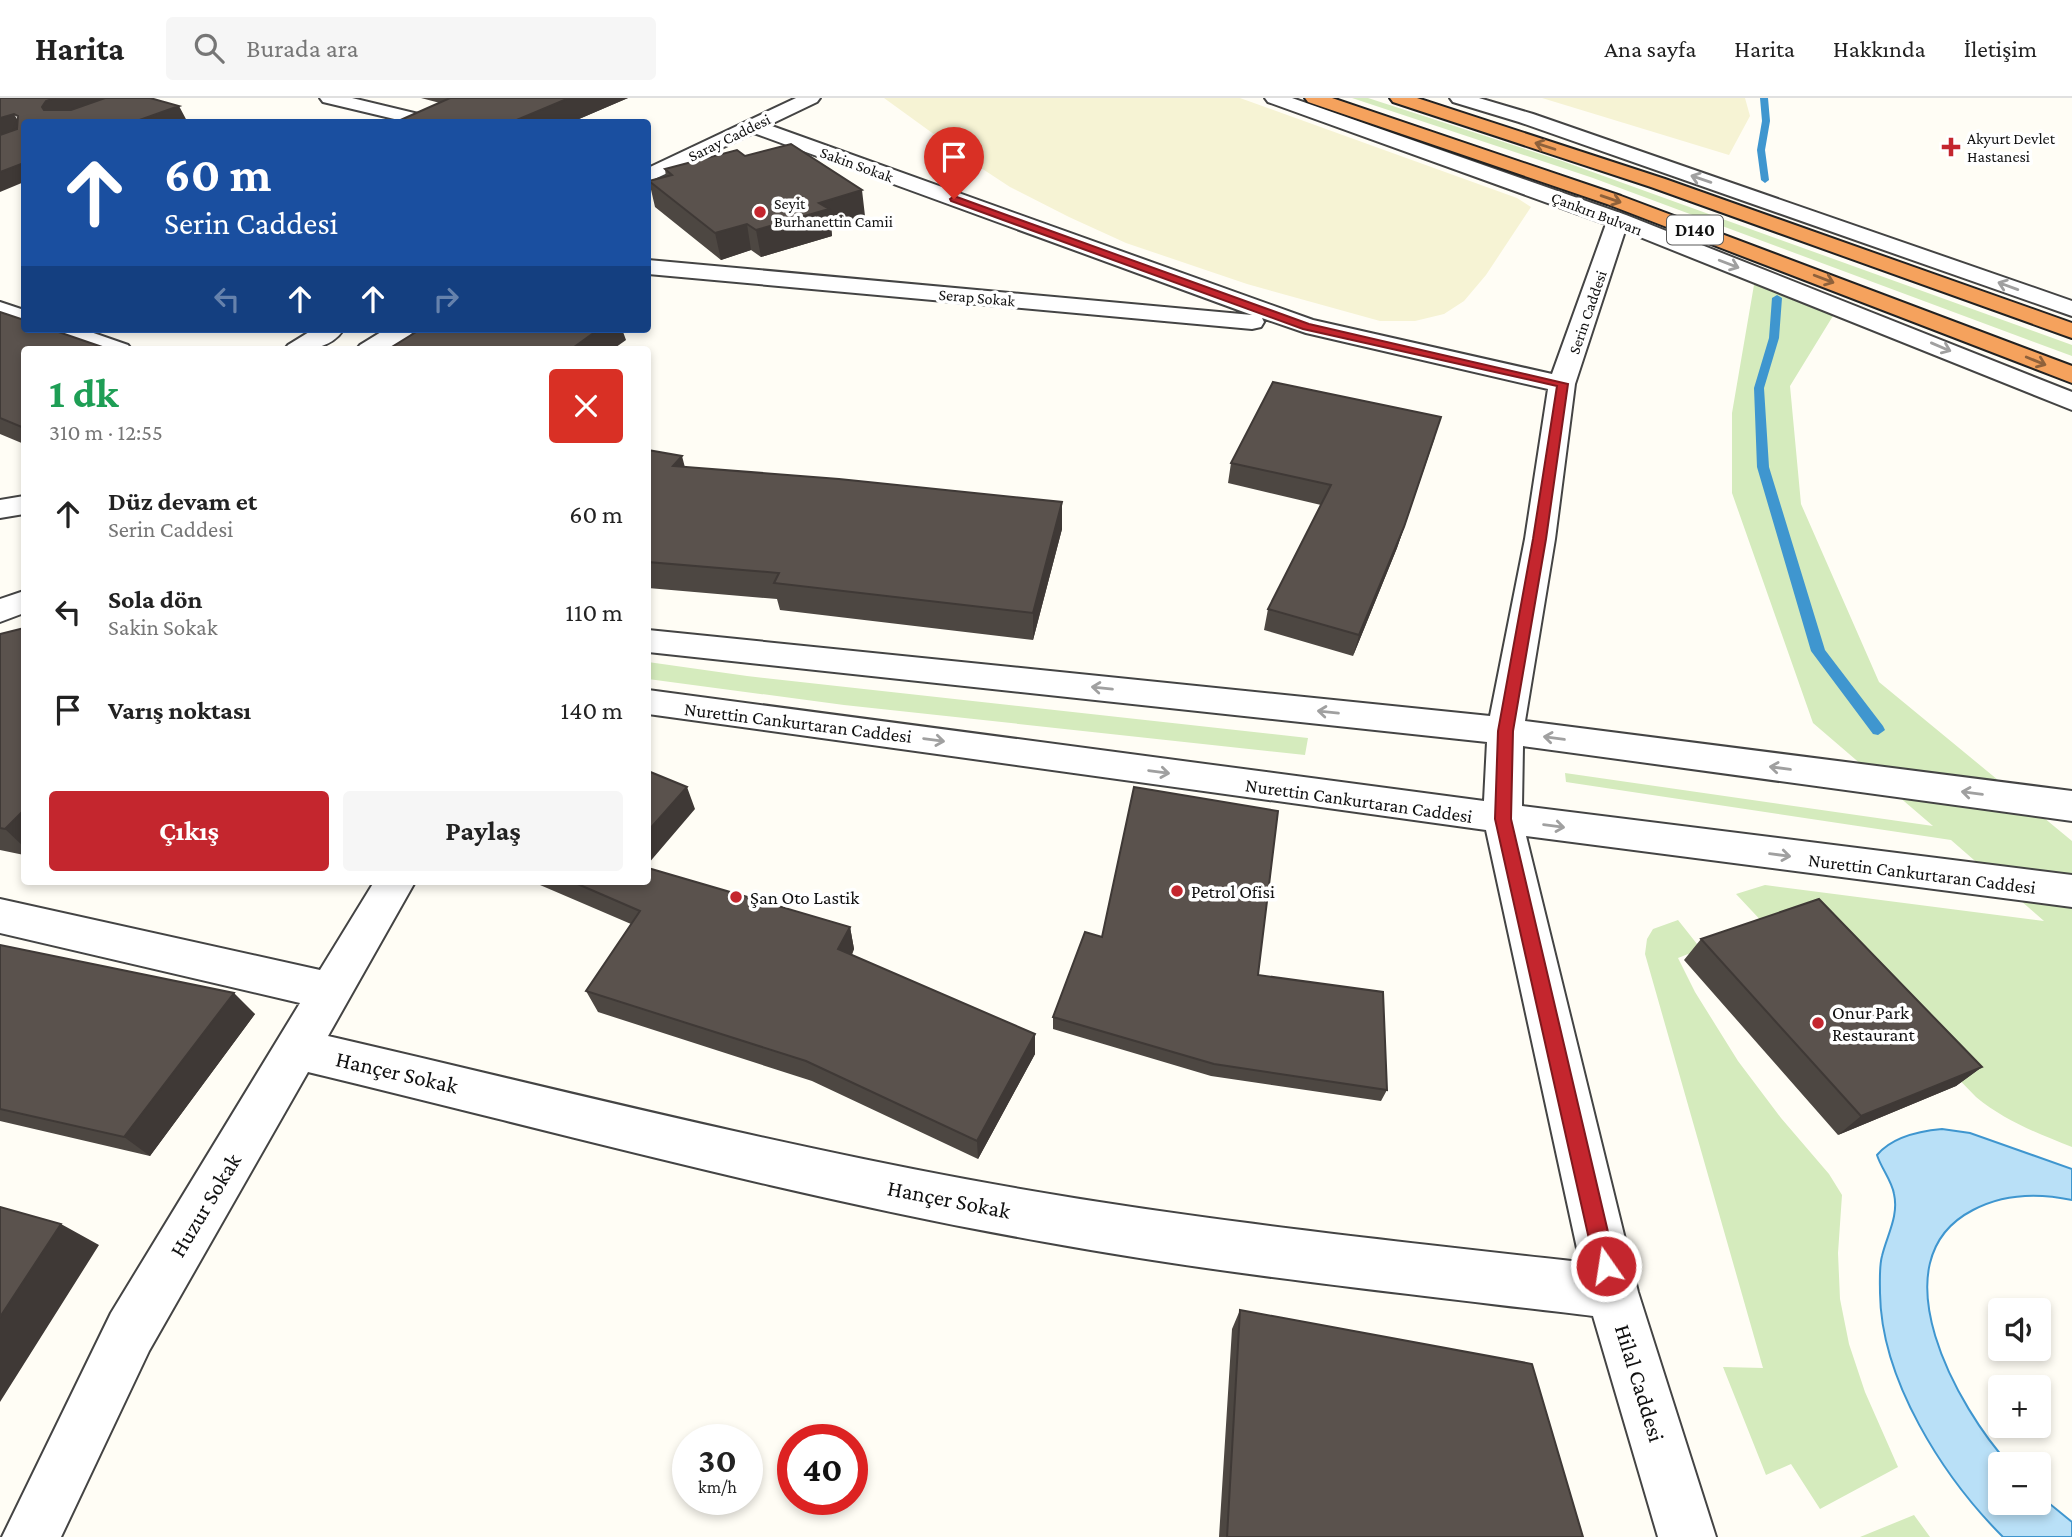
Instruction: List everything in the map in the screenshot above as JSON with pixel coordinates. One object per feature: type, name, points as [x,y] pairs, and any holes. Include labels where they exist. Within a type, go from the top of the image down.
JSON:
[{"type":"highway","name":"Çankırı Bulvarı","points":[[1314,98],[1683,225],[2072,375]]},
{"type":"highway","name":"D140","points":[[1399,98],[1657,183],[2072,331]]},
{"type":"street","points":[[329,98],[416,119]]},
{"type":"street","name":"Saray Caddesi","points":[[651,175],[811,98]]},
{"type":"street","name":"Çankırı Bulvarı","points":[[1274,98],[1618,220],[1913,335],[2072,402]]},
{"type":"street","points":[[1460,98],[1526,118],[2072,309]]},
{"type":"street","name":"Sakin Sokak","points":[[753,126],[1306,327],[1562,384]]},
{"type":"street","name":"Serin Caddesi","points":[[1503,819],[1505,731],[1540,539],[1562,384],[1618,220]]},
{"type":"street","name":"Serap Sokak","points":[[651,267],[1306,327]]},
{"type":"street","points":[[0,309],[21,317]]},
{"type":"street","points":[[70,333],[107,346]]},
{"type":"street","points":[[304,346],[325,333]]},
{"type":"street","points":[[375,346],[397,333]]},
{"type":"street","points":[[0,509],[21,506]]},
{"type":"street","points":[[0,611],[21,602]]},
{"type":"street","points":[[651,641],[1505,731],[2056,804]]},
{"type":"street","name":"Nurettin Cankurtaran Caddesi","points":[[651,702],[1503,819],[2072,891]]},
{"type":"street","name":"Hilal Caddesi","points":[[1503,819],[1612,1292],[1687,1537]]},
{"type":"street","name":"Huzur Sokak","points":[[31,1537],[130,1332],[393,885]]},
{"type":"street","points":[[0,916],[329,991]]},
{"type":"street","name":"Hançer Sokak","points":[[297,1049],[774,1162],[966,1203],[1212,1245],[1612,1292]]},
{"type":"shaded area","points":[[884,98],[1240,98],[1517,198],[1531,207],[1486,275],[1464,301],[1444,314],[1415,321],[1380,321],[1247,284],[1126,243],[1010,187]]},
{"type":"shaded area","points":[[1542,98],[1745,98],[1750,116],[1729,155]]},
{"type":"green space","points":[[1352,98],[1368,98],[1562,161],[2072,345],[2072,356],[1593,178]]},
{"type":"green space","points":[[1755,279],[1836,311],[1790,386],[1801,504],[1879,682],[2072,841],[2072,1147],[2010,1120],[1976,1097],[1800,916],[1767,927],[1736,894],[1765,885],[2044,921],[1951,840],[1566,782],[1565,773],[1933,826],[1813,723],[1732,493],[1732,413]]},
{"type":"green space","points":[[651,662],[747,676],[1308,738],[1305,755],[844,705],[651,679]]},
{"type":"green space","points":[[1678,920],[1701,949],[1678,958],[1695,992],[1738,1061],[1781,1118],[1829,1174],[1842,1195],[1838,1253],[1840,1299],[1849,1344],[1865,1392],[1898,1467],[1820,1509],[1791,1464],[1766,1475],[1723,1367],[1763,1368],[1645,954],[1647,939],[1653,929]]},
{"type":"green space","points":[[1914,1515],[1930,1537],[1860,1537]]},
{"type":"water","points":[[1942,1129],[1970,1133],[2072,1169],[2072,1200],[2021,1196],[1996,1201],[1973,1210],[1944,1233],[1930,1264],[1928,1299],[1935,1336],[1950,1374],[1969,1409],[2000,1452],[1988,1452],[1988,1515],[2051,1515],[2051,1505],[2072,1522],[2072,1537],[2003,1537],[1959,1486],[1938,1456],[1904,1393],[1891,1359],[1883,1326],[1880,1265],[1894,1218],[1895,1202],[1891,1184],[1877,1155],[1898,1139]]},
{"type":"building","points":[[0,98],[55,98],[46,101],[42,107],[44,110],[71,110],[105,98],[150,98],[179,106],[142,119],[21,119],[21,164],[0,172],[0,135],[17,129],[18,116],[14,114],[0,118]]},
{"type":"building","points":[[450,98],[569,98],[519,119],[403,119]]},
{"type":"building","points":[[791,144],[862,190],[819,203],[829,209],[756,230],[747,224],[715,233],[651,183],[672,175],[665,169],[737,150],[745,156]]},
{"type":"building","points":[[0,312],[21,319],[21,333],[62,333],[99,346],[21,346],[21,427],[0,418]]},
{"type":"building","points":[[415,333],[593,333],[576,346],[393,346]]},
{"type":"building","points":[[1273,382],[1441,417],[1404,527],[1359,635],[1268,609],[1331,485],[1231,463]]},
{"type":"building","points":[[651,451],[682,456],[673,466],[839,479],[1062,502],[1033,613],[774,583],[779,573],[651,562]]},
{"type":"building","points":[[21,629],[21,813],[5,829],[0,828],[0,634]]},
{"type":"building","points":[[651,772],[687,787],[651,828]]},
{"type":"building","points":[[1134,787],[1278,811],[1258,975],[1383,992],[1387,1090],[1214,1064],[1053,1017],[1085,932],[1102,937]]},
{"type":"building","points":[[651,869],[850,927],[838,949],[1035,1034],[977,1141],[806,1061],[586,991],[640,911],[580,885],[651,885]]},
{"type":"building","name":"Onur Park Restaurant","points":[[1819,899],[1982,1067],[1861,1116],[1701,939]]},
{"type":"building","points":[[0,945],[234,993],[124,1137],[0,1109]]},
{"type":"building","points":[[0,1207],[61,1224],[0,1317]]},
{"type":"building","points":[[1240,1310],[1532,1364],[1583,1537],[1227,1537]]},
{"type":"waterway","points":[[1764,98],[1766,121],[1761,150],[1765,180]]},
{"type":"waterway","points":[[1777,298],[1774,338],[1759,388],[1763,467],[1818,651],[1878,730]]},
{"type":"place","name":"Akyurt Devlet Hastanesi","points":[[1951,147]]},
{"type":"place","name":"Seyit Burhanettin Camii","points":[[760,212]]},
{"type":"place","name":"Petrol Ofisi","points":[[1177,891]]},
{"type":"place","name":"Şan Oto Lastik","points":[[736,897]]},
{"type":"place","name":"Onur Park Restaurant","points":[[1818,1023]]},
{"type":"route","points":[[954,199],[1306,327],[1562,384],[1540,539],[1505,731],[1503,819],[1606,1266]]}]
